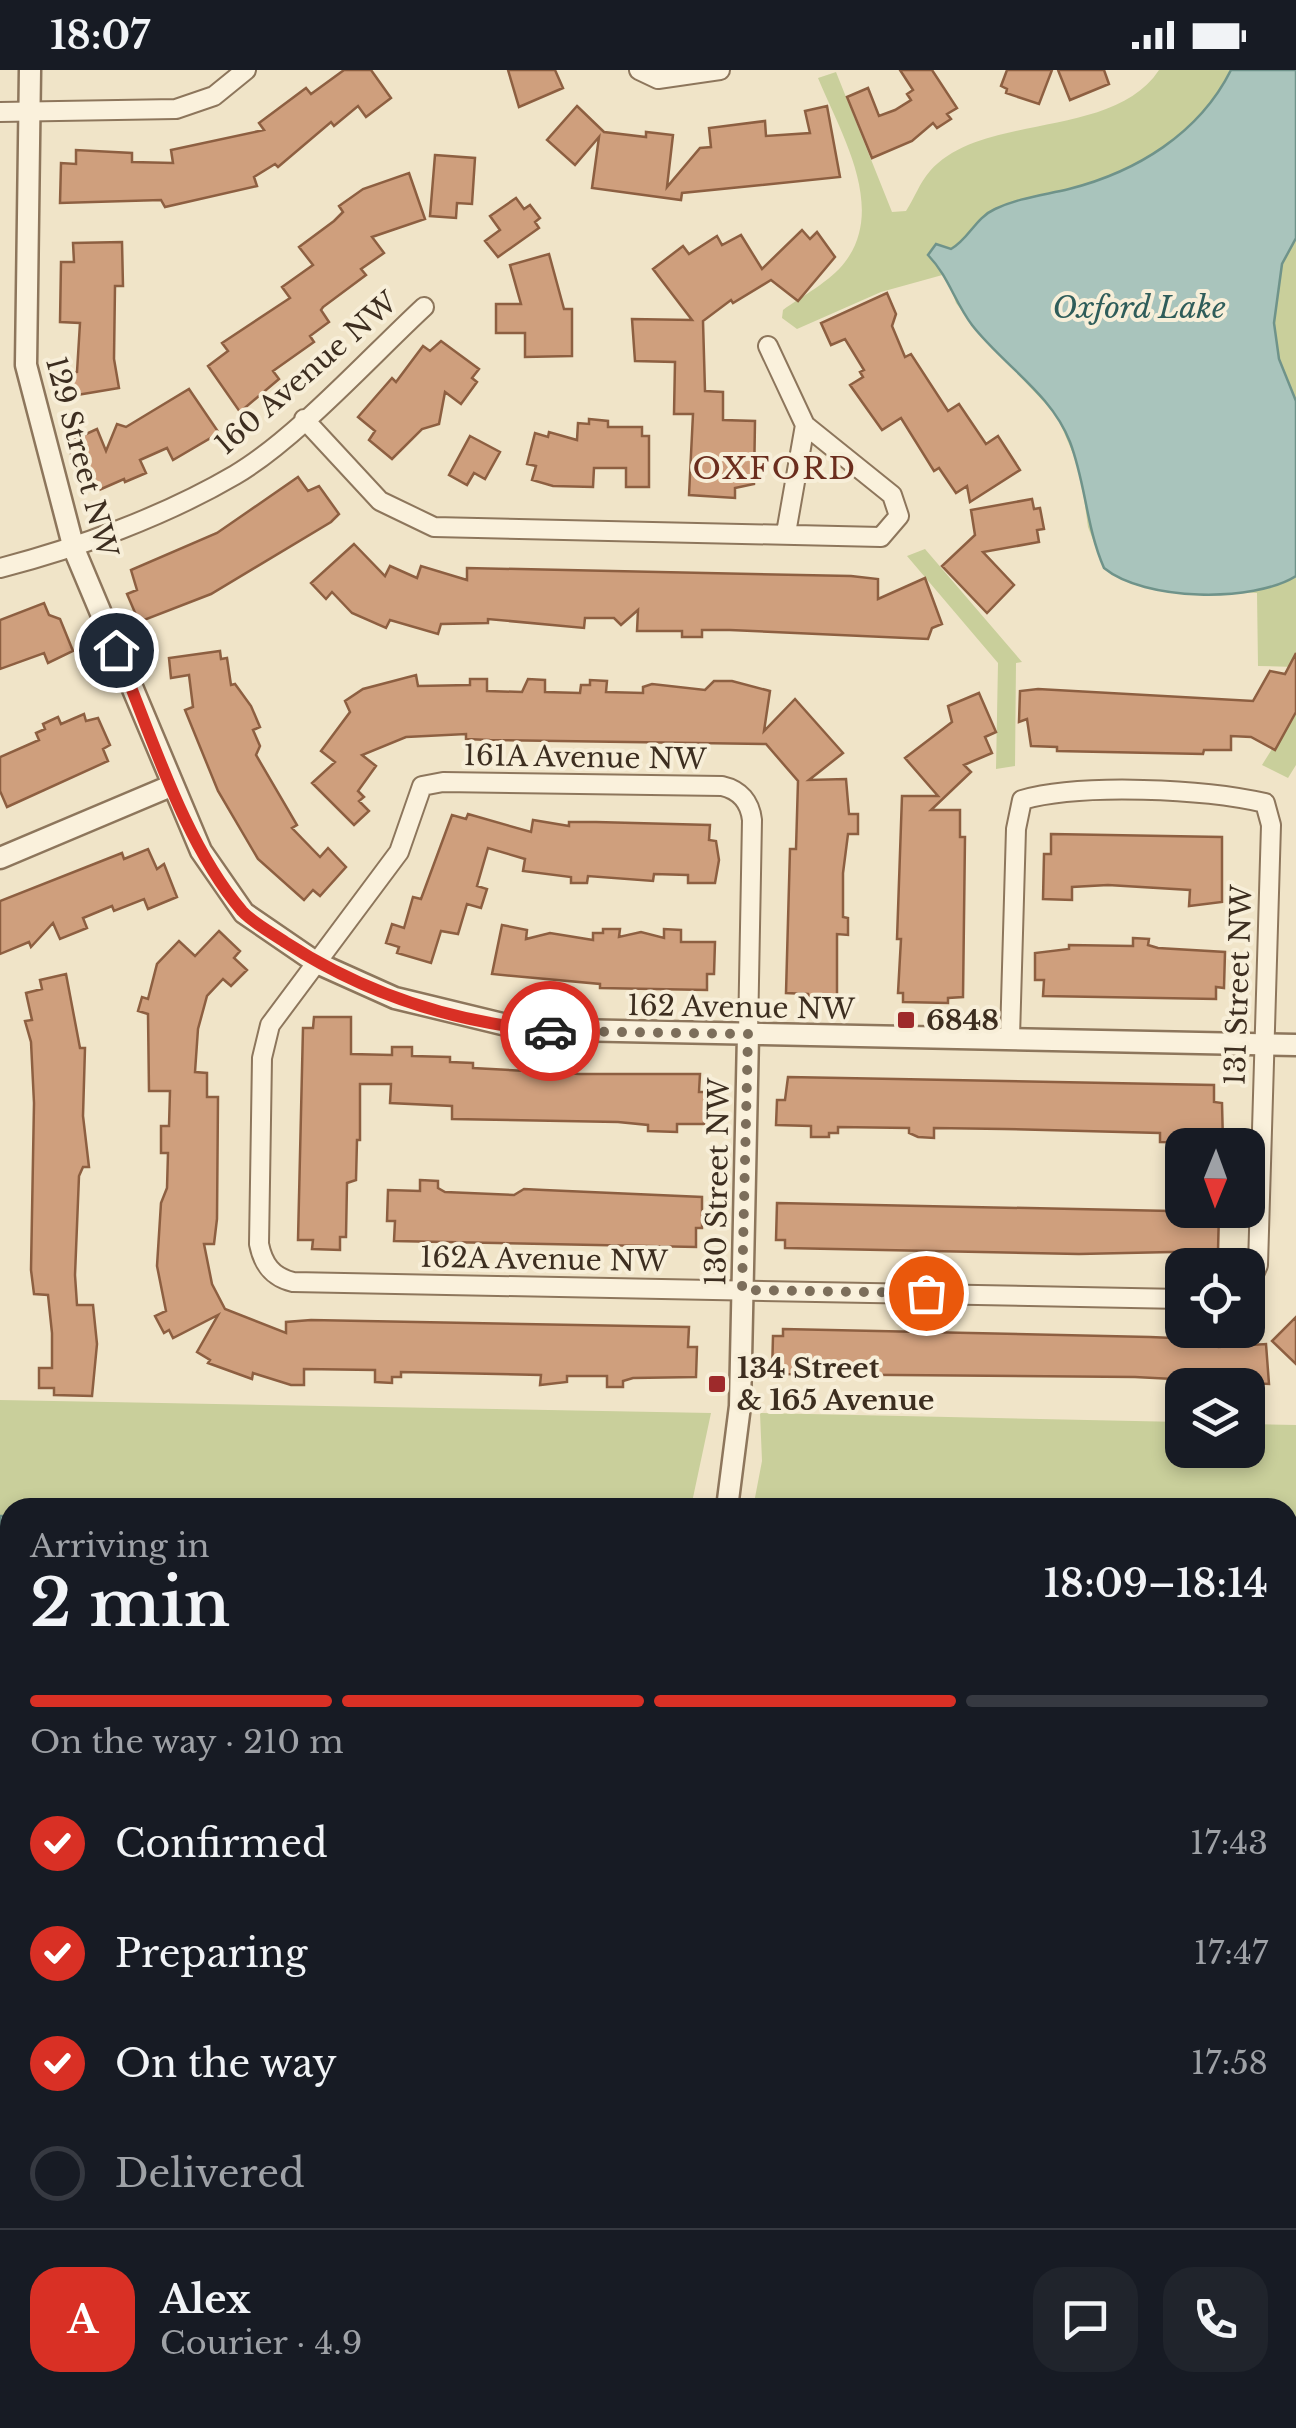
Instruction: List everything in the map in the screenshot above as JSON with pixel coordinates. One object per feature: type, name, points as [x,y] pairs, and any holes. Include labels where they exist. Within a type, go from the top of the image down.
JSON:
[{"type":"street","name":"129 Street NW","points":[[30,70],[26,365],[74,549],[201,851],[244,913],[317,963]]},
{"type":"street","points":[[0,112],[176,108],[214,96],[246,70]]},
{"type":"street","points":[[639,70],[658,79],[720,70]]},
{"type":"street","name":"160 Avenue NW","points":[[0,568],[74,549],[236,474],[304,419],[424,307]]},
{"type":"street","points":[[304,419],[380,501],[434,527],[881,537],[899,516],[892,495],[805,425],[768,346]]},
{"type":"street","points":[[786,532],[805,425]]},
{"type":"street","name":"161A Avenue NW","points":[[317,963],[399,852],[422,786],[443,782],[722,786],[745,799]]},
{"type":"street","points":[[0,858],[174,785]]},
{"type":"street","name":"131 Street NW","points":[[1010,1038],[1016,829],[1022,800],[1054,792],[1234,795],[1265,803],[1271,826],[1258,1248]]},
{"type":"street","name":"130 Street NW","points":[[729,1498],[738,1444],[748,1034],[752,820],[745,799]]},
{"type":"street","name":"162 Avenue NW","points":[[317,963],[410,1003],[523,1029],[1296,1045]]},
{"type":"street","name":"162A Avenue NW","points":[[317,963],[270,1025],[262,1058],[259,1244],[269,1270],[292,1282],[1165,1298]]},
{"type":"green space","name":"Oxford Lake","points":[[1159,70],[1296,70],[1296,667],[1258,666],[1257,593],[1138,586],[1104,568],[1088,527],[1080,470],[1057,416],[977,330],[956,303],[946,274],[881,292],[797,329],[782,318],[783,310],[845,262],[857,241],[862,218],[856,170],[818,78],[836,72],[892,212],[906,211],[926,175],[953,153],[981,140],[1111,107],[1138,92]]},
{"type":"green space","points":[[925,549],[1022,662],[1016,663],[1015,766],[996,769],[998,663],[907,556]]},
{"type":"green space","points":[[1296,711],[1296,765],[1288,778],[1262,765]]},
{"type":"green space","points":[[0,1400],[711,1413],[693,1498],[0,1498]]},
{"type":"green space","points":[[760,1413],[1165,1422],[1165,1468],[1265,1468],[1265,1424],[1296,1425],[1296,1498],[755,1498],[762,1461]]},
{"type":"water","name":"Oxford Lake","points":[[1231,70],[1296,70],[1296,238],[1282,264],[1274,323],[1279,359],[1296,401],[1296,576],[1253,591],[1171,592],[1122,579],[1104,568],[1075,458],[1062,425],[1039,394],[972,325],[928,255],[936,244],[951,249],[957,245],[995,209],[1094,182],[1141,161],[1202,113]]},
{"type":"building","points":[[344,70],[371,70],[391,98],[366,117],[358,106],[334,126],[331,122],[278,167],[275,164],[254,177],[257,186],[165,207],[161,200],[60,203],[61,163],[76,164],[76,150],[132,153],[132,162],[173,163],[171,150],[264,130],[259,123],[306,88],[311,94]]},
{"type":"building","points":[[508,70],[555,70],[563,88],[519,107]]},
{"type":"building","points":[[900,70],[932,70],[957,108],[947,114],[951,119],[937,128],[933,123],[912,141],[872,158],[847,97],[868,88],[879,116],[895,110],[911,100],[907,94],[913,90]]},
{"type":"building","points":[[1007,70],[1052,70],[1039,104],[1006,93],[1007,89],[1001,86]]},
{"type":"building","points":[[1058,70],[1104,70],[1109,84],[1070,100]]},
{"type":"building","points":[[577,106],[604,132],[646,137],[646,132],[673,135],[667,187],[700,148],[711,147],[709,128],[765,121],[766,136],[810,133],[805,111],[827,106],[840,177],[682,193],[681,200],[592,188],[599,137],[575,165],[547,140]]},
{"type":"building","points":[[435,155],[475,158],[472,204],[457,203],[456,218],[430,216]]},
{"type":"building","points":[[409,173],[425,219],[372,237],[384,253],[361,269],[366,275],[323,307],[329,322],[310,336],[314,342],[273,371],[279,379],[240,412],[208,366],[228,351],[222,343],[290,298],[282,287],[313,265],[299,247],[343,212],[339,206],[363,189]]},
{"type":"building","points":[[516,198],[524,209],[530,205],[540,218],[535,222],[539,228],[498,257],[485,241],[500,230],[490,216]]},
{"type":"building","points":[[802,230],[810,239],[817,232],[835,257],[798,301],[771,280],[733,303],[731,300],[703,321],[705,391],[723,392],[723,420],[755,421],[754,484],[735,488],[735,498],[689,495],[693,414],[674,414],[675,362],[635,361],[632,319],[692,320],[653,269],[683,246],[689,254],[717,236],[722,245],[741,235],[762,269]]},
{"type":"building","points":[[122,242],[123,286],[115,286],[114,359],[119,388],[65,397],[62,374],[77,372],[80,323],[60,322],[61,262],[74,262],[73,243]]},
{"type":"building","points":[[549,254],[564,309],[572,309],[572,356],[525,357],[525,333],[496,333],[496,304],[521,304],[510,265]]},
{"type":"building","points":[[887,293],[896,314],[892,326],[905,357],[911,354],[948,411],[959,404],[986,444],[998,436],[1020,470],[970,502],[967,486],[956,493],[939,468],[934,471],[901,418],[882,430],[850,385],[863,377],[860,372],[864,370],[845,339],[831,345],[821,323]]},
{"type":"building","points":[[441,341],[479,369],[472,378],[477,382],[461,404],[445,392],[439,424],[422,429],[392,459],[369,440],[375,431],[358,417],[392,378],[396,382],[423,346],[430,351]]},
{"type":"building","points":[[189,389],[219,433],[173,460],[167,448],[140,460],[146,473],[125,482],[124,479],[99,490],[94,478],[82,478],[66,443],[97,429],[106,451],[117,424],[126,427]]},
{"type":"building","points":[[589,419],[608,421],[608,427],[642,427],[642,436],[649,436],[649,487],[626,487],[626,468],[594,468],[593,487],[553,486],[532,480],[536,466],[527,464],[535,433],[548,437],[549,432],[577,440],[578,423],[589,424]]},
{"type":"building","points":[[470,436],[500,452],[485,479],[474,473],[467,485],[449,475]]},
{"type":"building","points":[[298,477],[308,491],[319,486],[339,514],[331,522],[211,594],[139,622],[127,594],[137,590],[131,570],[217,533]]},
{"type":"building","points":[[1032,499],[1034,509],[1040,508],[1044,529],[1037,530],[1039,542],[983,552],[1014,585],[987,613],[942,566],[975,535],[971,510]]},
{"type":"building","points":[[354,544],[385,576],[390,566],[417,578],[421,566],[467,580],[467,568],[851,576],[878,579],[878,599],[925,578],[942,624],[932,628],[928,639],[730,630],[702,630],[702,637],[682,637],[682,631],[637,631],[638,610],[621,625],[614,618],[585,618],[584,628],[488,619],[488,623],[441,624],[438,634],[390,620],[386,628],[352,613],[332,592],[326,599],[311,583]]},
{"type":"building","points":[[44,603],[49,615],[60,619],[73,651],[48,663],[44,653],[0,669],[0,620]]},
{"type":"building","points":[[220,651],[221,659],[227,658],[231,685],[235,684],[251,706],[260,727],[253,730],[260,746],[256,755],[297,825],[292,828],[320,857],[328,848],[346,867],[320,896],[313,890],[304,900],[258,859],[218,791],[185,710],[193,707],[189,675],[171,678],[169,658]]},
{"type":"building","points":[[1296,653],[1296,712],[1275,750],[1251,737],[1231,736],[1231,750],[1204,750],[1203,754],[1057,751],[1057,747],[1031,746],[1027,719],[1019,722],[1020,691],[1038,689],[1253,701],[1270,671],[1285,674]]},
{"type":"building","points":[[416,675],[418,686],[470,685],[470,679],[487,679],[487,691],[522,692],[528,679],[545,680],[545,692],[580,693],[581,685],[590,685],[590,680],[607,681],[606,692],[643,693],[643,687],[652,684],[705,690],[714,681],[732,681],[770,691],[764,731],[795,699],[843,753],[809,780],[846,779],[849,814],[858,814],[858,834],[848,834],[843,873],[843,917],[848,918],[848,935],[837,934],[837,1003],[811,1002],[808,994],[786,993],[790,849],[796,849],[798,781],[766,744],[490,740],[466,739],[466,734],[406,737],[362,755],[376,766],[358,791],[364,797],[359,801],[369,811],[354,825],[312,783],[335,762],[321,751],[350,712],[345,701],[363,689]]},
{"type":"building","points":[[979,693],[996,732],[985,737],[992,753],[964,765],[971,772],[931,810],[960,810],[960,837],[965,837],[963,997],[948,998],[948,1003],[903,1002],[903,993],[898,993],[901,939],[897,939],[902,796],[938,796],[905,758],[952,722],[948,706]]},
{"type":"building","points":[[84,714],[86,721],[98,718],[110,745],[103,749],[108,761],[7,807],[0,791],[0,757],[39,740],[36,733],[45,729],[43,724],[58,717],[61,724]]},
{"type":"building","points":[[468,814],[531,832],[533,820],[569,826],[569,822],[710,825],[709,840],[716,841],[719,860],[715,883],[688,883],[688,875],[654,874],[653,881],[588,876],[587,883],[571,883],[571,877],[523,871],[525,859],[488,848],[477,886],[487,889],[481,908],[467,904],[458,934],[441,931],[431,963],[397,953],[399,947],[386,943],[392,924],[404,928],[413,897],[421,899],[452,815],[466,819]]},
{"type":"building","points":[[1051,834],[1222,837],[1222,902],[1189,906],[1190,890],[1108,885],[1072,887],[1072,900],[1043,899],[1044,854],[1051,854]]},
{"type":"building","points":[[148,849],[157,869],[164,864],[177,897],[148,909],[144,899],[114,911],[112,906],[83,918],[87,928],[60,939],[53,923],[31,947],[29,942],[0,954],[0,901],[122,853],[124,859]]},
{"type":"building","points":[[502,925],[527,930],[526,939],[550,933],[593,940],[593,933],[603,933],[603,929],[620,929],[619,937],[641,932],[664,938],[664,929],[681,930],[681,942],[715,942],[714,974],[707,974],[707,990],[600,988],[600,984],[492,974]]},
{"type":"building","points":[[219,931],[240,951],[234,958],[247,970],[231,986],[223,979],[207,996],[198,1029],[195,1072],[207,1073],[207,1097],[218,1097],[217,1219],[214,1244],[204,1244],[212,1284],[225,1309],[286,1333],[286,1322],[311,1320],[689,1327],[688,1347],[697,1347],[696,1377],[633,1378],[623,1381],[623,1387],[607,1387],[607,1376],[567,1376],[567,1382],[540,1385],[541,1375],[401,1372],[401,1377],[392,1377],[392,1383],[375,1382],[375,1370],[304,1369],[304,1385],[291,1385],[253,1373],[252,1379],[208,1363],[210,1360],[197,1352],[218,1315],[173,1338],[169,1330],[164,1333],[155,1316],[166,1311],[157,1266],[168,1153],[161,1153],[161,1126],[169,1126],[170,1091],[149,1091],[148,1014],[138,1011],[142,997],[148,999],[157,964],[179,941],[195,956]]},
{"type":"building","points":[[1133,938],[1149,939],[1148,945],[1158,948],[1225,952],[1224,988],[1216,987],[1216,999],[1043,996],[1044,980],[1035,980],[1035,953],[1069,949],[1069,945],[1133,946]]},
{"type":"building","points":[[66,974],[80,1048],[85,1048],[83,1116],[89,1167],[83,1167],[79,1176],[75,1275],[77,1305],[93,1305],[97,1344],[92,1396],[54,1395],[54,1388],[39,1388],[39,1368],[52,1368],[52,1333],[48,1295],[34,1294],[31,1270],[34,1103],[31,1042],[25,1021],[32,1020],[26,993],[42,989],[40,980]]},
{"type":"building","points":[[314,1017],[351,1017],[351,1054],[392,1055],[392,1047],[412,1047],[412,1056],[450,1057],[450,1062],[473,1063],[473,1068],[580,1074],[700,1074],[699,1092],[705,1092],[704,1124],[677,1124],[677,1132],[648,1131],[648,1125],[618,1122],[452,1119],[452,1106],[390,1103],[391,1084],[360,1084],[360,1140],[356,1180],[347,1183],[346,1237],[340,1237],[340,1250],[312,1249],[313,1240],[298,1240],[303,1028],[313,1028]]},
{"type":"building","points":[[788,1077],[1214,1085],[1214,1102],[1222,1103],[1223,1128],[1165,1128],[1165,1142],[1160,1142],[1160,1133],[1004,1129],[934,1128],[934,1138],[918,1137],[909,1133],[909,1128],[838,1127],[838,1133],[829,1133],[829,1137],[811,1137],[811,1126],[776,1125],[777,1100],[785,1100]]},
{"type":"building","points":[[420,1180],[438,1181],[438,1188],[445,1192],[514,1195],[524,1189],[702,1197],[702,1228],[696,1228],[696,1247],[394,1241],[395,1221],[387,1221],[388,1190],[420,1191]]},
{"type":"building","points":[[777,1203],[1165,1211],[1165,1228],[1219,1228],[1218,1248],[1165,1248],[1165,1252],[785,1248],[785,1240],[776,1240]]},
{"type":"building","points":[[1296,1317],[1296,1364],[1272,1341]]},
{"type":"building","points":[[783,1329],[1165,1338],[1165,1348],[1265,1348],[1266,1344],[1269,1384],[1265,1384],[1265,1368],[1165,1368],[1165,1379],[772,1374],[773,1336],[783,1336]]},
{"type":"way so far","points":[[550,1031],[748,1034],[742,1290],[926,1293]]},
{"type":"place","name":"6848","points":[[906,1020]]},
{"type":"place","name":"134 Street & 165 Avenue","points":[[717,1384]]},
{"type":"district","name":"OXFORD","points":[[775,469]]},
{"type":"route","points":[[116,650],[201,851],[244,913],[317,963],[394,998],[477,1020],[550,1031]]}]
